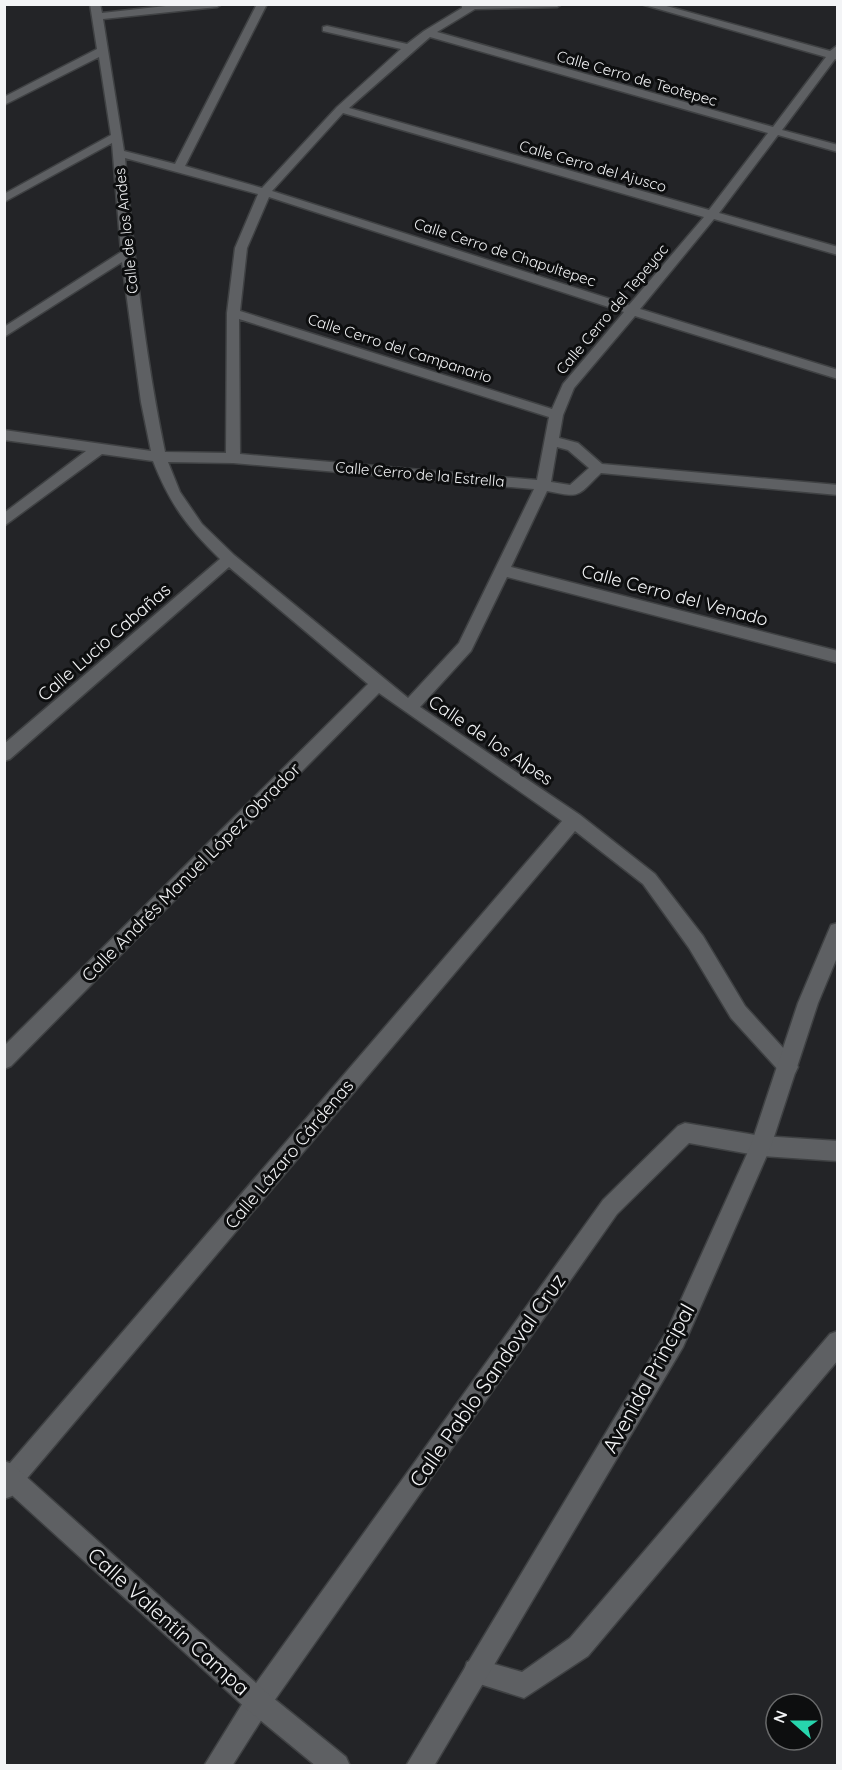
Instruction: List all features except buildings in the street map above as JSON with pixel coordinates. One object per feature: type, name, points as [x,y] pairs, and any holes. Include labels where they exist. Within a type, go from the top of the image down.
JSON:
[{"type":"street","points":[[96,11],[217,4]]},
{"type":"street","points":[[179,167],[262,4]]},
{"type":"street","points":[[452,4],[557,4]]},
{"type":"street","points":[[646,4],[836,54]]},
{"type":"street","points":[[234,458],[233,313],[241,248],[266,190],[341,109],[409,48],[428,33],[474,5]]},
{"type":"street","name":"Calle de los Andes","points":[[96,11],[117,136],[127,253],[148,402],[159,458]]},
{"type":"street","points":[[327,29],[409,48]]},
{"type":"street","name":"Calle Cerro de Teotepec","points":[[428,33],[773,133],[837,149]]},
{"type":"street","points":[[4,102],[102,51]]},
{"type":"street","name":"Calle Cerro del Tepeyac","points":[[409,708],[465,647],[543,484],[556,415],[568,387],[711,216],[836,54]]},
{"type":"street","name":"Calle Cerro del Ajusco","points":[[341,109],[837,251]]},
{"type":"street","points":[[4,199],[117,136]]},
{"type":"street","name":"Calle Cerro de Chapultepec","points":[[117,153],[266,190],[632,312],[837,375]]},
{"type":"street","points":[[4,333],[127,253]]},
{"type":"street","name":"Calle Cerro del Campanario","points":[[233,313],[556,415]]},
{"type":"street","name":"Calle Cerro de la Estrella","points":[[4,435],[101,447],[159,458],[234,458],[543,484],[573,491],[598,468]]},
{"type":"street","points":[[550,441],[573,446],[598,468],[837,490]]},
{"type":"street","points":[[4,521],[101,447]]},
{"type":"street","name":"Calle de los Alpes","points":[[159,458],[173,493],[197,528],[230,559],[409,708],[574,820],[649,879],[696,942],[738,1012],[788,1067]]},
{"type":"street","name":"Calle Lucio Cabañas","points":[[4,754],[230,559]]},
{"type":"street","name":"Calle Cerro del Venado","points":[[502,570],[837,657]]},
{"type":"street","name":"Calle Andrés Manuel López Obrador","points":[[4,1060],[378,684]]},
{"type":"street","name":"Calle Lázaro Cárdenas","points":[[7,1479],[574,820]]},
{"type":"street","name":"Avenida Principal","points":[[419,1766],[675,1339],[761,1146],[808,1003],[837,931]]},
{"type":"street","name":"Calle Pablo Sandoval Cruz","points":[[258,1702],[610,1207],[686,1133],[761,1146]]},
{"type":"street","points":[[761,1146],[837,1151]]},
{"type":"street","points":[[476,1671],[524,1685],[579,1647],[837,1342]]},
{"type":"street","name":"Calle Valentín Campa","points":[[7,1479],[258,1702],[337,1766]]},
{"type":"street","points":[[216,1766],[258,1702]]}]
